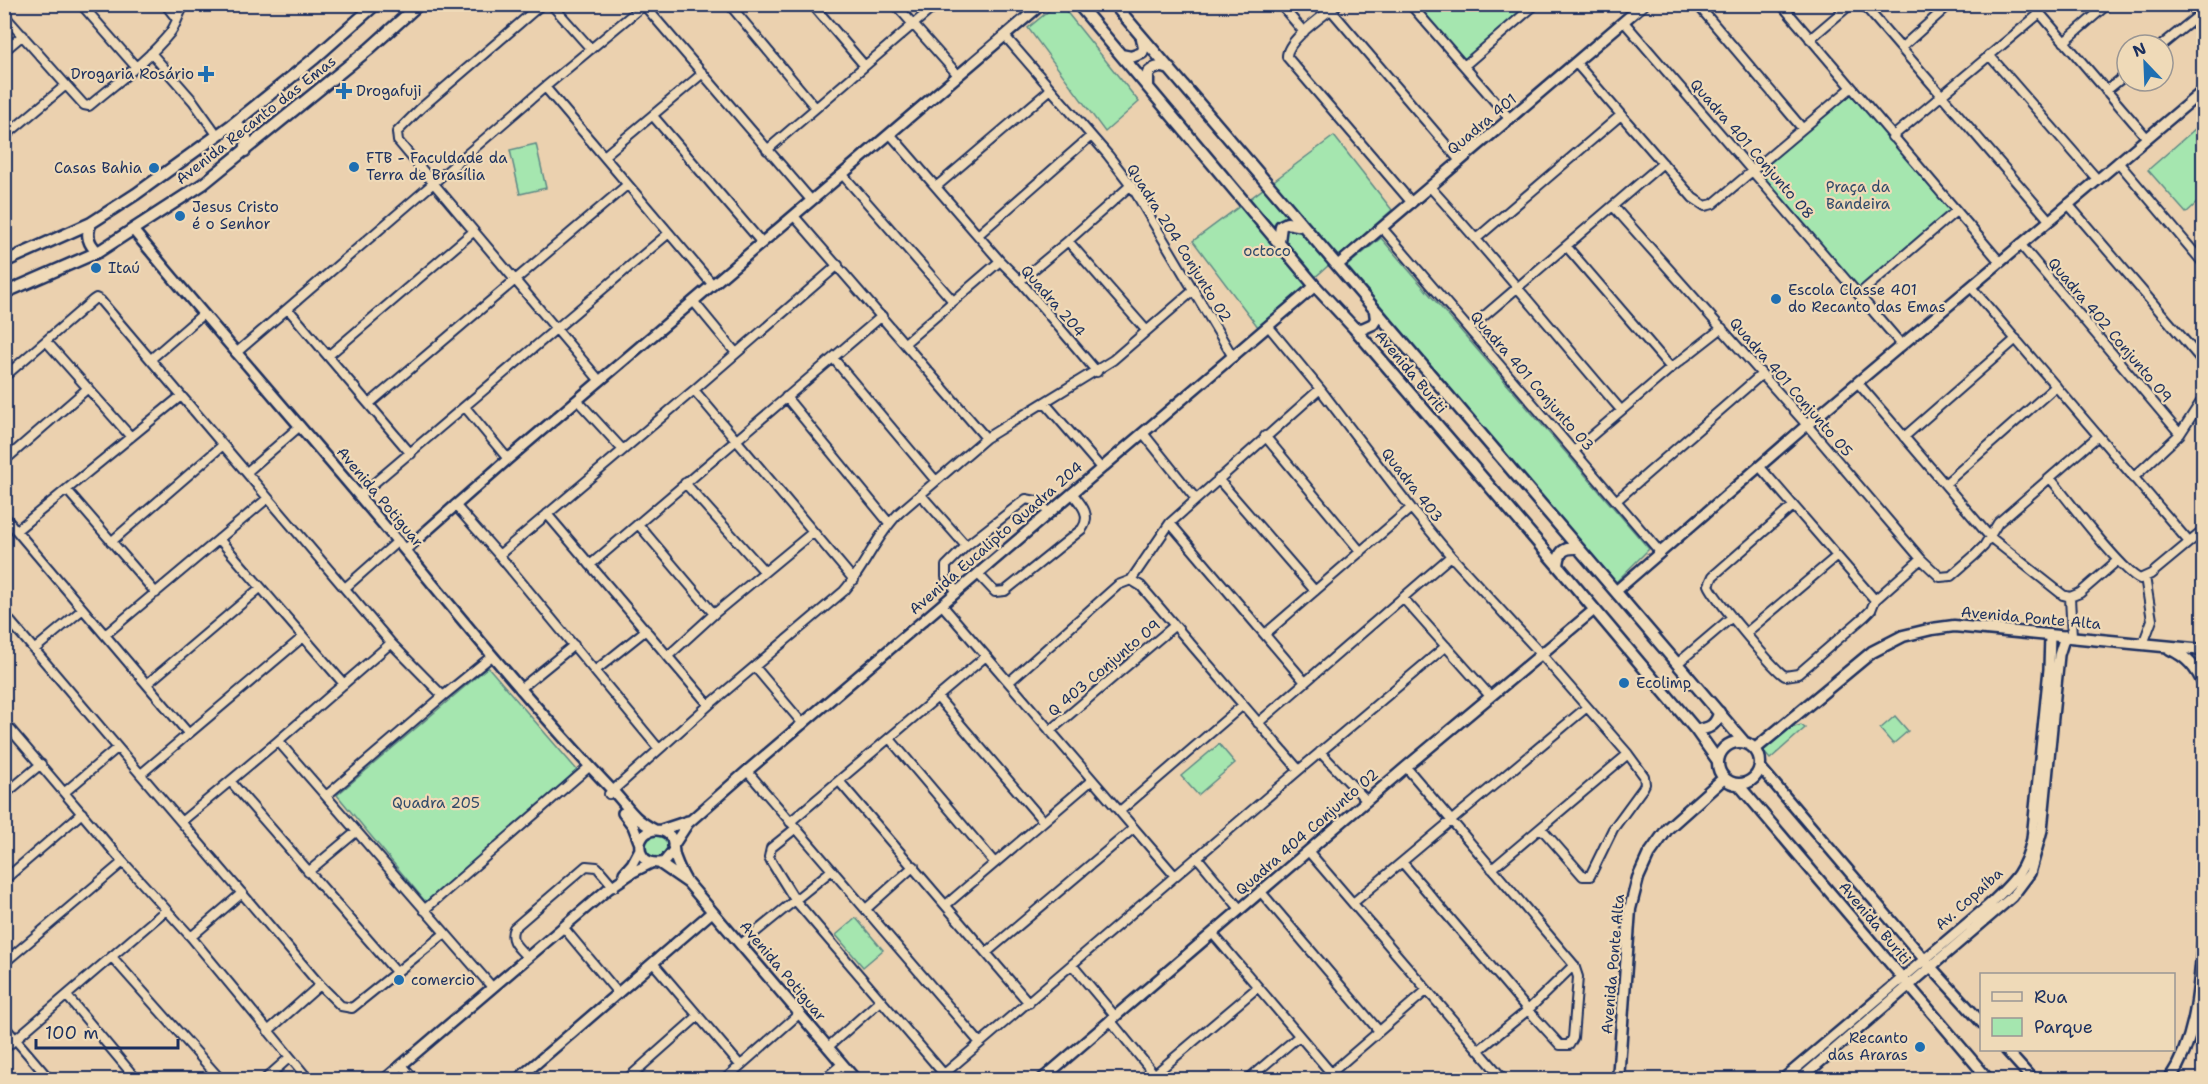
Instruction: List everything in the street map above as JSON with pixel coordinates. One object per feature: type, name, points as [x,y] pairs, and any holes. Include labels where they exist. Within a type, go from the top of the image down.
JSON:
[{"type":"main road","name":"Avenida Recanto das Emas","points":[[4,262],[91,223],[136,195],[218,136],[376,4]]},
{"type":"main road","name":"Avenida Recanto das Emas","points":[[4,293],[98,252],[203,184],[369,49],[419,4]]},
{"type":"main road","name":"Avenida Buriti","points":[[1078,4],[1315,286],[1354,328],[1696,730],[1718,761],[1724,778],[1738,784]]},
{"type":"main road","name":"Avenida Buriti","points":[[1114,4],[1744,742],[1755,749],[1760,758],[1760,768]]},
{"type":"main road","points":[[1121,55],[1131,57],[1142,53],[1144,48],[1142,38]]},
{"type":"main road","points":[[1148,87],[1147,79],[1151,69],[1162,66],[1170,69]]},
{"type":"main road","points":[[233,124],[239,126],[245,133],[247,139],[245,152]]},
{"type":"main road","points":[[91,223],[88,228],[89,239],[98,252]]},
{"type":"main road","points":[[1279,241],[1281,226],[1287,223],[1304,226]]},
{"type":"main road","points":[[1354,328],[1362,329],[1373,324],[1376,319],[1375,311]]},
{"type":"main road","points":[[1558,566],[1559,555],[1563,550],[1578,548]]},
{"type":"main road","name":"Avenida Ponte Alta","points":[[1755,749],[1872,652],[1903,636],[1921,631],[1954,626],[2204,651]]},
{"type":"main road","name":"Avenida Ponte Alta","points":[[2165,646],[2190,662],[2204,684]]},
{"type":"main road","points":[[1696,730],[1712,726],[1719,712]]},
{"type":"main road","points":[[1718,761],[1721,752],[1726,747],[1732,743],[1744,742]]},
{"type":"main road","points":[[1738,784],[1750,782],[1760,768]]},
{"type":"main road","name":"Avenida Ponte Alta","points":[[1618,1080],[1630,909],[1638,878],[1648,856],[1668,828],[1724,778]]},
{"type":"main road","points":[[2169,1080],[2182,1058],[2200,1006],[2204,932]]},
{"type":"street","points":[[81,4],[136,67]]},
{"type":"street","points":[[165,4],[176,18]]},
{"type":"street","points":[[4,15],[84,105],[89,106],[151,53],[175,26],[176,18],[185,4]]},
{"type":"street","points":[[542,4],[421,108],[397,132],[398,141],[600,381]]},
{"type":"street","points":[[551,4],[591,49]]},
{"type":"street","points":[[729,4],[815,107]]},
{"type":"street","points":[[812,4],[864,65]]},
{"type":"street","points":[[895,4],[957,75]]},
{"type":"street","points":[[767,150],[937,4]]},
{"type":"street","points":[[405,550],[508,459],[1042,4]]},
{"type":"street","points":[[1280,4],[1304,32]]},
{"type":"street","points":[[1410,4],[1510,119]]},
{"type":"street","points":[[1464,66],[1536,4]]},
{"type":"street","name":"Quadra 401","points":[[1338,265],[1383,229],[1644,4]]},
{"type":"street","points":[[1697,4],[1802,128]]},
{"type":"street","points":[[1781,4],[2000,262]]},
{"type":"street","points":[[1810,39],[1851,4]]},
{"type":"street","points":[[1863,4],[2049,220]]},
{"type":"street","points":[[1901,48],[1950,4]]},
{"type":"street","points":[[2032,4],[2147,138]]},
{"type":"street","points":[[2064,42],[2108,4]]},
{"type":"street","points":[[236,352],[545,87],[645,5],[811,200]]},
{"type":"street","points":[[1412,203],[1287,57],[1289,46],[1304,32],[1334,7],[1460,161]]},
{"type":"street","points":[[2175,34],[2204,11]]},
{"type":"street","points":[[1892,136],[2039,14]]},
{"type":"street","name":"Quadra 401 Conjunto 08","points":[[1624,22],[1902,345]]},
{"type":"street","points":[[4,51],[23,35]]},
{"type":"street","name":"Quadra 204 Conjunto 02","points":[[1005,36],[1131,185],[1233,357]]},
{"type":"street","points":[[151,53],[193,101],[218,136]]},
{"type":"street","points":[[1989,55],[2097,179]]},
{"type":"street","points":[[1576,63],[1693,198],[1705,206],[1713,204],[1754,171],[1851,88]]},
{"type":"street","points":[[604,156],[703,73]]},
{"type":"street","points":[[2106,91],[2115,84]]},
{"type":"street","points":[[4,137],[66,85]]},
{"type":"street","points":[[545,87],[713,285]]},
{"type":"street","points":[[937,186],[1051,89]]},
{"type":"street","points":[[1616,591],[1807,425],[2204,90]]},
{"type":"street","points":[[1476,239],[1621,115]]},
{"type":"street","points":[[653,116],[762,243]]},
{"type":"street","points":[[891,135],[1000,261]]},
{"type":"street","points":[[978,235],[1091,136]]},
{"type":"street","points":[[2118,162],[2204,264]]},
{"type":"street","points":[[1469,329],[1663,163]]},
{"type":"street","points":[[843,175],[952,301]]},
{"type":"street","points":[[369,404],[627,185]]},
{"type":"street","points":[[1020,281],[1131,185]]},
{"type":"street","points":[[1431,188],[1621,410]]},
{"type":"street","points":[[2068,204],[2204,363]]},
{"type":"street","name":"Quadra 401 Conjunto 05","points":[[1613,206],[1807,425],[1921,559],[1940,577],[1951,576],[1979,551],[1990,537]]},
{"type":"street","points":[[1859,294],[1956,211]]},
{"type":"street","points":[[794,216],[986,438]]},
{"type":"street","name":"Quadra 401 Conjunto 03","points":[[1383,229],[1660,552]]},
{"type":"street","name":"Avenida Potiguar","points":[[133,230],[202,314],[398,541],[520,689],[604,783],[633,826],[645,859],[687,883],[856,1080]]},
{"type":"street","points":[[328,357],[473,232]]},
{"type":"street","points":[[359,496],[669,233]]},
{"type":"street","points":[[1068,241],[1146,330]]},
{"type":"street","name":"Quadra 402 Conjunto 09","points":[[2020,244],[2180,434]]},
{"type":"street","points":[[1567,247],[1671,368]]},
{"type":"street","name":"Quadra 204","points":[[904,343],[1000,261],[1020,281],[1097,372]]},
{"type":"street","points":[[499,555],[838,265]]},
{"type":"street","name":"Avenida Eucalipto Quadra 204","points":[[697,814],[1315,286]]},
{"type":"street","points":[[1971,287],[2189,542]]},
{"type":"street","points":[[610,792],[831,603],[854,580],[888,523],[986,438],[1097,372],[1194,290]]},
{"type":"street","points":[[4,377],[96,298],[151,359],[391,643],[443,696]]},
{"type":"street","points":[[694,302],[736,353]]},
{"type":"street","points":[[288,309],[411,454]]},
{"type":"street","points":[[151,359],[202,314]]},
{"type":"street","points":[[590,565],[882,316]]},
{"type":"street","name":"Quadra 403","points":[[1269,327],[1320,388],[1411,508],[1451,556],[1541,654],[1628,754],[1644,776],[1645,784],[1613,829],[1590,876],[1582,876],[1541,828]]},
{"type":"street","points":[[1574,451],[1671,368],[1722,328]]},
{"type":"street","points":[[1904,437],[2016,339]]},
{"type":"street","points":[[46,341],[131,437]]},
{"type":"street","points":[[833,358],[936,481]]},
{"type":"street","points":[[1617,500],[1762,374]]},
{"type":"street","points":[[1858,383],[1990,537],[2063,595],[2070,597],[2080,593],[2118,560]]},
{"type":"street","points":[[1945,484],[2056,386]]},
{"type":"street","points":[[4,461],[88,388]]},
{"type":"street","points":[[1009,682],[1118,585],[1131,580],[1158,537],[1170,523],[1195,498],[1320,388]]},
{"type":"street","points":[[694,390],[854,580]]},
{"type":"street","points":[[17,530],[181,396]]},
{"type":"street","points":[[786,397],[888,523]]},
{"type":"street","points":[[2133,478],[2180,434],[2204,397]]},
{"type":"street","points":[[578,401],[623,450]]},
{"type":"street","points":[[1045,403],[1101,468]]},
{"type":"street","points":[[465,407],[508,459]]},
{"type":"street","points":[[247,472],[300,426]]},
{"type":"street","points":[[1143,434],[1195,498]]},
{"type":"street","points":[[1265,436],[1361,552]]},
{"type":"street","points":[[1990,537],[1992,530],[2004,517],[2098,436]]},
{"type":"street","points":[[111,542],[223,445]]},
{"type":"street","points":[[1760,467],[1875,600]]},
{"type":"street","points":[[1218,478],[1315,591]]},
{"type":"street","points":[[2050,478],[2118,560],[2140,579],[2151,574],[2204,530]]},
{"type":"street","points":[[685,483],[764,571]]},
{"type":"street","points":[[68,490],[156,593]]},
{"type":"street","points":[[979,575],[995,592],[1005,591],[1082,529],[1086,524],[1086,514],[1072,493]]},
{"type":"street","points":[[921,495],[966,546]]},
{"type":"street","points":[[105,634],[268,498]]},
{"type":"street","points":[[957,591],[946,577],[946,566],[966,546],[1026,499],[1036,501],[1049,512]]},
{"type":"street","points":[[455,505],[596,670],[659,749]]},
{"type":"street","points":[[1793,506],[1710,580],[1709,585],[1711,591],[1732,617],[1781,674],[1791,677],[1798,674],[1865,616],[1871,610],[1875,600],[1921,559]]},
{"type":"street","points":[[1265,633],[1411,508]]},
{"type":"street","points":[[547,514],[709,705]]},
{"type":"street","points":[[4,516],[188,734]]},
{"type":"street","points":[[1170,523],[1305,682]]},
{"type":"street","points":[[638,524],[714,614]]},
{"type":"street","points":[[668,656],[764,571],[813,532]]},
{"type":"street","points":[[219,539],[344,684]]},
{"type":"street","points":[[345,588],[398,541]]},
{"type":"street","points":[[1258,723],[1451,556]]},
{"type":"street","points":[[1746,633],[1837,556]]},
{"type":"street","points":[[2143,644],[2152,620],[2145,577]]},
{"type":"street","points":[[1131,580],[1140,586],[1299,770]]},
{"type":"street","points":[[147,684],[260,588]]},
{"type":"street","points":[[2068,636],[2070,597]]},
{"type":"street","points":[[1402,598],[1490,696]]},
{"type":"street","points":[[942,605],[1175,876]]},
{"type":"street","points":[[35,649],[83,609]]},
{"type":"street","name":"Quadra 404 Conjunto 02","points":[[1041,1080],[1406,767],[1594,610]]},
{"type":"street","points":[[4,614],[320,985],[341,1006],[352,1008],[444,934]]},
{"type":"street","points":[[1678,663],[1732,617]]},
{"type":"street","name":"Q 403 Conjunto 09","points":[[1050,730],[1174,626]]},
{"type":"street","points":[[596,670],[646,630]]},
{"type":"street","name":"Av. Copaíba","points":[[1799,1080],[2014,881],[2027,860],[2032,839],[2048,680],[2049,635]]},
{"type":"street","name":"Av. Copaíba","points":[[1927,963],[2012,897],[2030,873],[2042,830],[2059,655],[2068,636]]},
{"type":"street","points":[[141,774],[303,637]]},
{"type":"street","points":[[181,822],[231,782],[391,643]]},
{"type":"street","points":[[520,689],[574,645]]},
{"type":"street","points":[[986,656],[840,781],[771,848],[769,857],[795,900],[946,1077],[981,1043],[1446,646]]},
{"type":"street","points":[[326,796],[492,656]]},
{"type":"street","points":[[755,667],[803,724]]},
{"type":"street","points":[[938,698],[1043,821]]},
{"type":"street","points":[[1120,811],[1243,705]]},
{"type":"street","points":[[1353,903],[1587,707]]},
{"type":"street","points":[[4,722],[123,862],[191,937],[309,1080]]},
{"type":"street","points":[[890,739],[994,862]]},
{"type":"street","points":[[278,741],[492,987]]},
{"type":"street","points":[[65,792],[117,748]]},
{"type":"street","points":[[1320,752],[1367,801]]},
{"type":"street","points":[[1492,869],[1628,754]]},
{"type":"street","points":[[4,795],[41,764]]},
{"type":"street","points":[[424,910],[589,767]]},
{"type":"street","points":[[1402,862],[1528,1010],[1560,1045],[1569,1045],[1573,1038],[1578,977],[1574,965],[1406,767]]},
{"type":"street","name":"Avenida Buriti","points":[[1760,768],[1927,963],[1980,1021]]},
{"type":"street","points":[[747,771],[981,1043]]},
{"type":"street","points":[[947,904],[1092,780]]},
{"type":"street","points":[[840,781],[1029,1003]]},
{"type":"street","points":[[231,782],[397,973]]},
{"type":"street","name":"Avenida Buriti","points":[[1738,784],[1989,1080]]},
{"type":"street","name":"Avenida Potiguar","points":[[610,792],[636,819],[670,837],[687,883]]},
{"type":"street","points":[[4,880],[82,813]]},
{"type":"street","points":[[384,1080],[611,887],[629,869],[645,834],[681,824],[697,814]]},
{"type":"street","points":[[611,887],[633,872],[668,859],[684,828],[697,814]]},
{"type":"street","points":[[986,953],[1134,828]]},
{"type":"street","points":[[308,872],[356,832]]},
{"type":"street","points":[[1309,852],[1504,1080]]},
{"type":"street","points":[[1197,857],[1240,909]]},
{"type":"street","points":[[4,963],[123,862]]},
{"type":"street","points":[[527,957],[513,940],[511,934],[514,928],[586,866],[597,867],[611,887]]},
{"type":"street","points":[[866,909],[914,866]]},
{"type":"street","points":[[741,944],[832,870]]},
{"type":"street","points":[[1261,892],[1379,1031]]},
{"type":"street","points":[[191,937],[242,893]]},
{"type":"street","points":[[4,1049],[166,910]]},
{"type":"street","points":[[517,1080],[712,912]]},
{"type":"street","points":[[563,927],[618,993]]},
{"type":"street","points":[[1213,934],[1334,1076],[1379,1031],[1427,990]]},
{"type":"street","points":[[112,957],[221,1080]]},
{"type":"street","points":[[653,963],[740,1065]]},
{"type":"street","points":[[1479,1050],[1528,1010],[1574,965]]},
{"type":"street","points":[[1073,966],[1154,1078],[1258,987]]},
{"type":"street","name":"Av. Copaíba","points":[[1782,1080],[1905,982]]},
{"type":"street","points":[[268,1031],[320,985]]},
{"type":"street","points":[[67,996],[137,1080]]},
{"type":"street","points":[[828,1047],[880,1000]]},
{"type":"street","points":[[724,1080],[800,1013]]},
{"type":"street","points":[[626,1080],[698,1017]]},
{"type":"street","points":[[2192,1029],[2204,1025]]},
{"type":"street","points":[[4,1026],[50,1080]]},
{"type":"street","points":[[1247,1080],[1299,1036]]},
{"type":"street","points":[[2007,1051],[2033,1080]]},
{"type":"street","points":[[264,1080],[290,1057]]},
{"type":"street","points":[[824,1080],[842,1064]]},
{"type":"street","points":[[402,1065],[415,1080]]},
{"type":"green space","points":[[1056,5],[1061,5],[1139,102],[1105,132],[1028,28]]},
{"type":"green space","points":[[1417,5],[1526,5],[1464,61]]},
{"type":"green space","name":"Praça da Bandeira","points":[[1851,93],[1951,210],[1859,290],[1758,171]]},
{"type":"green space","points":[[2203,122],[2203,197],[2186,213],[2148,170]]},
{"type":"green space","name":"octoco","points":[[1334,136],[1392,210],[1258,327],[1193,241]]},
{"type":"green space","points":[[536,144],[546,188],[520,194],[510,150]]},
{"type":"green space","points":[[1381,238],[1649,549],[1615,583],[1347,266]]},
{"type":"green space","name":"Quadra 205","points":[[488,667],[577,770],[429,906],[337,795]]},
{"type":"green space","points":[[1895,716],[1908,731],[1893,744],[1880,729]]},
{"type":"green space","points":[[1801,725],[1805,728],[1770,759],[1763,751],[1791,728]]},
{"type":"green space","points":[[1219,744],[1235,763],[1198,795],[1181,776]]},
{"type":"green space","points":[[661,834],[669,840],[670,850],[659,861],[646,856],[643,843],[649,836]]},
{"type":"green space","points":[[856,918],[883,950],[863,967],[836,935]]},
{"type":"place","name":"Drogaria Rosário","points":[[206,74]]},
{"type":"place","name":"Drogafuji","points":[[344,91]]},
{"type":"place","name":"FTB - Faculdade da Terra de Brasília","points":[[354,167]]},
{"type":"place","name":"Casas Bahia","points":[[154,168]]},
{"type":"place","name":"Jesus Cristo é o Senhor","points":[[180,216]]},
{"type":"place","name":"Itaú","points":[[96,268]]},
{"type":"place","name":"Escola Classe 401 do Recanto das Emas","points":[[1776,299]]},
{"type":"place","name":"Ecolimp","points":[[1624,683]]},
{"type":"place","name":"comercio","points":[[399,980]]},
{"type":"place","name":"Recanto das Araras","points":[[1920,1047]]}]
